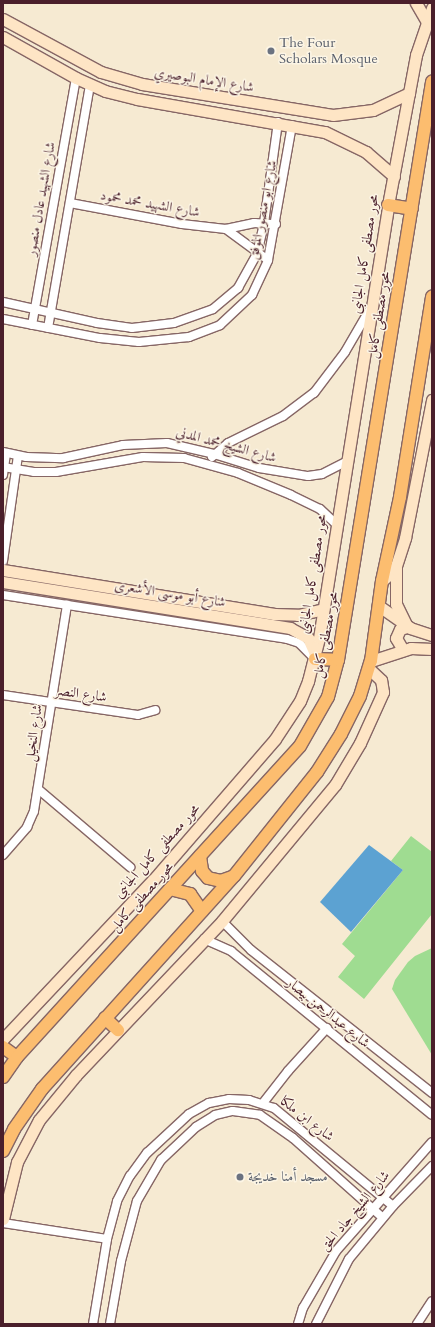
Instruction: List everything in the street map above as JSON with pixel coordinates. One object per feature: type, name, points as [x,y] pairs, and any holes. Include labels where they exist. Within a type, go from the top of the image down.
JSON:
[{"type":"main road","name":"محور مصطفى كامل","points":[[3,1078],[17,1057],[304,741],[328,697],[338,660],[432,82]]},
{"type":"main road","points":[[388,205],[412,209]]},
{"type":"main road","points":[[3,1151],[14,1129],[42,1089],[234,876],[330,752],[354,708],[370,665],[382,581],[400,497],[432,297]]},
{"type":"main road","points":[[315,659],[338,660]]},
{"type":"main road","points":[[200,856],[202,871],[208,878],[221,881],[234,876]]},
{"type":"main road","points":[[170,889],[180,890],[190,894],[202,911]]},
{"type":"main road","points":[[105,1018],[118,1030]]},
{"type":"main road","points":[[3,1047],[17,1057]]},
{"type":"street","points":[[416,3],[427,22]]},
{"type":"street","name":"محور مصطفى كامل الجانبى","points":[[3,1039],[153,880],[275,739],[300,701],[315,659],[388,205],[416,55],[432,8]]},
{"type":"street","name":"شارع الإمام البوصيري","points":[[3,19],[82,63],[121,80],[313,113],[343,116],[363,113],[382,107],[409,93]]},
{"type":"street","name":"شارع الإمام البوصيري","points":[[3,36],[90,85],[137,99],[311,128],[352,144],[394,176]]},
{"type":"street","name":"شارع الشهيد عادل منصور","points":[[32,325],[76,78]]},
{"type":"street","name":"شارع الشهيد عادل منصور","points":[[48,328],[90,85]]},
{"type":"street","points":[[311,128],[313,113]]},
{"type":"street","name":"شارع ابو منصور الموفق","points":[[3,302],[132,328],[163,326],[187,320],[214,309],[226,300],[247,275],[257,254],[264,223],[278,122]]},
{"type":"street","name":"شارع ابو منصور الموفق","points":[[3,319],[100,338],[139,342],[166,341],[204,332],[220,325],[244,304],[260,282],[268,260],[276,224],[292,125]]},
{"type":"street","name":"شارع الشهيد محمد محمود","points":[[70,203],[182,224],[226,229],[264,223],[276,224]]},
{"type":"street","points":[[226,229],[257,254],[268,260]]},
{"type":"street","points":[[207,464],[214,454],[228,443],[295,409],[314,393],[345,352],[371,307]]},
{"type":"street","points":[[407,627],[396,604],[396,566],[405,538],[432,400]]},
{"type":"street","name":"شارع الشيخ محمد المدني","points":[[4,453],[18,456],[64,458],[148,442],[167,443],[214,454],[249,466],[308,476],[322,474],[346,462]]},
{"type":"street","points":[[3,470],[4,453]]},
{"type":"street","points":[[3,561],[18,456]]},
{"type":"street","name":"شارع الشيخ محمد المدني","points":[[3,470],[56,472],[142,457],[184,458],[238,472],[291,495],[320,509],[336,524]]},
{"type":"street","points":[[382,581],[396,566]]},
{"type":"street","name":"شارع أبو موسى الأشعرى","points":[[3,570],[274,614],[298,615],[323,609]]},
{"type":"street","name":"شارع أبو موسى الأشعرى","points":[[3,582],[290,628],[311,641],[315,659]]},
{"type":"street","points":[[3,595],[287,639],[299,643],[315,659]]},
{"type":"street","name":"شارع النخيل","points":[[3,855],[30,823],[38,789],[67,605]]},
{"type":"street","points":[[379,606],[407,627],[432,636]]},
{"type":"street","points":[[403,650],[396,642],[397,635],[407,627]]},
{"type":"street","points":[[3,1219],[17,1162],[26,1141],[56,1099],[118,1030],[222,921],[320,805],[348,763],[383,692],[381,680],[370,665],[403,650],[432,649]]},
{"type":"street","name":"شارع النصر","points":[[3,695],[138,715],[155,710]]},
{"type":"street","points":[[38,789],[130,868]]},
{"type":"street","name":"شارع عبدالرحمن بيصار","points":[[222,921],[251,950],[432,1093]]},
{"type":"street","name":"شارع عبدالرحمن بيصار","points":[[204,939],[232,951],[432,1115]]},
{"type":"street","points":[[263,1103],[288,1071],[327,1028]]},
{"type":"street","name":"شارع ابن ملكا","points":[[93,1324],[107,1239],[117,1201],[130,1176],[168,1131],[189,1114],[209,1103],[229,1099],[263,1103],[287,1118],[393,1206]]},
{"type":"street","name":"شارع ابن ملكا","points":[[110,1324],[129,1224],[137,1201],[161,1160],[196,1127],[215,1115],[246,1111],[260,1115],[280,1128],[384,1218]]},
{"type":"street","points":[[280,1128],[287,1118]]},
{"type":"street","name":"شارع الشيخ جاد الحق","points":[[298,1324],[310,1296],[336,1251],[382,1196],[432,1142]]},
{"type":"street","name":"شارع الشيخ جاد الحق","points":[[316,1324],[349,1259],[393,1206],[432,1166]]},
{"type":"street","points":[[3,1223],[107,1239]]},
{"type":"street","points":[[418,1324],[432,1301]]},
{"type":"green space","points":[[411,836],[432,852],[432,914],[364,999],[338,977],[355,956],[342,944],[403,870],[391,861]]},
{"type":"green space","points":[[432,948],[432,1055],[392,989],[395,980],[408,962],[415,956]]},
{"type":"water","points":[[369,845],[403,870],[351,932],[320,902]]},
{"type":"place","name":"The Four Scholars Mosque","points":[[271,51]]},
{"type":"place","name":"مسجد أمنا خديجة","points":[[240,1177]]}]
